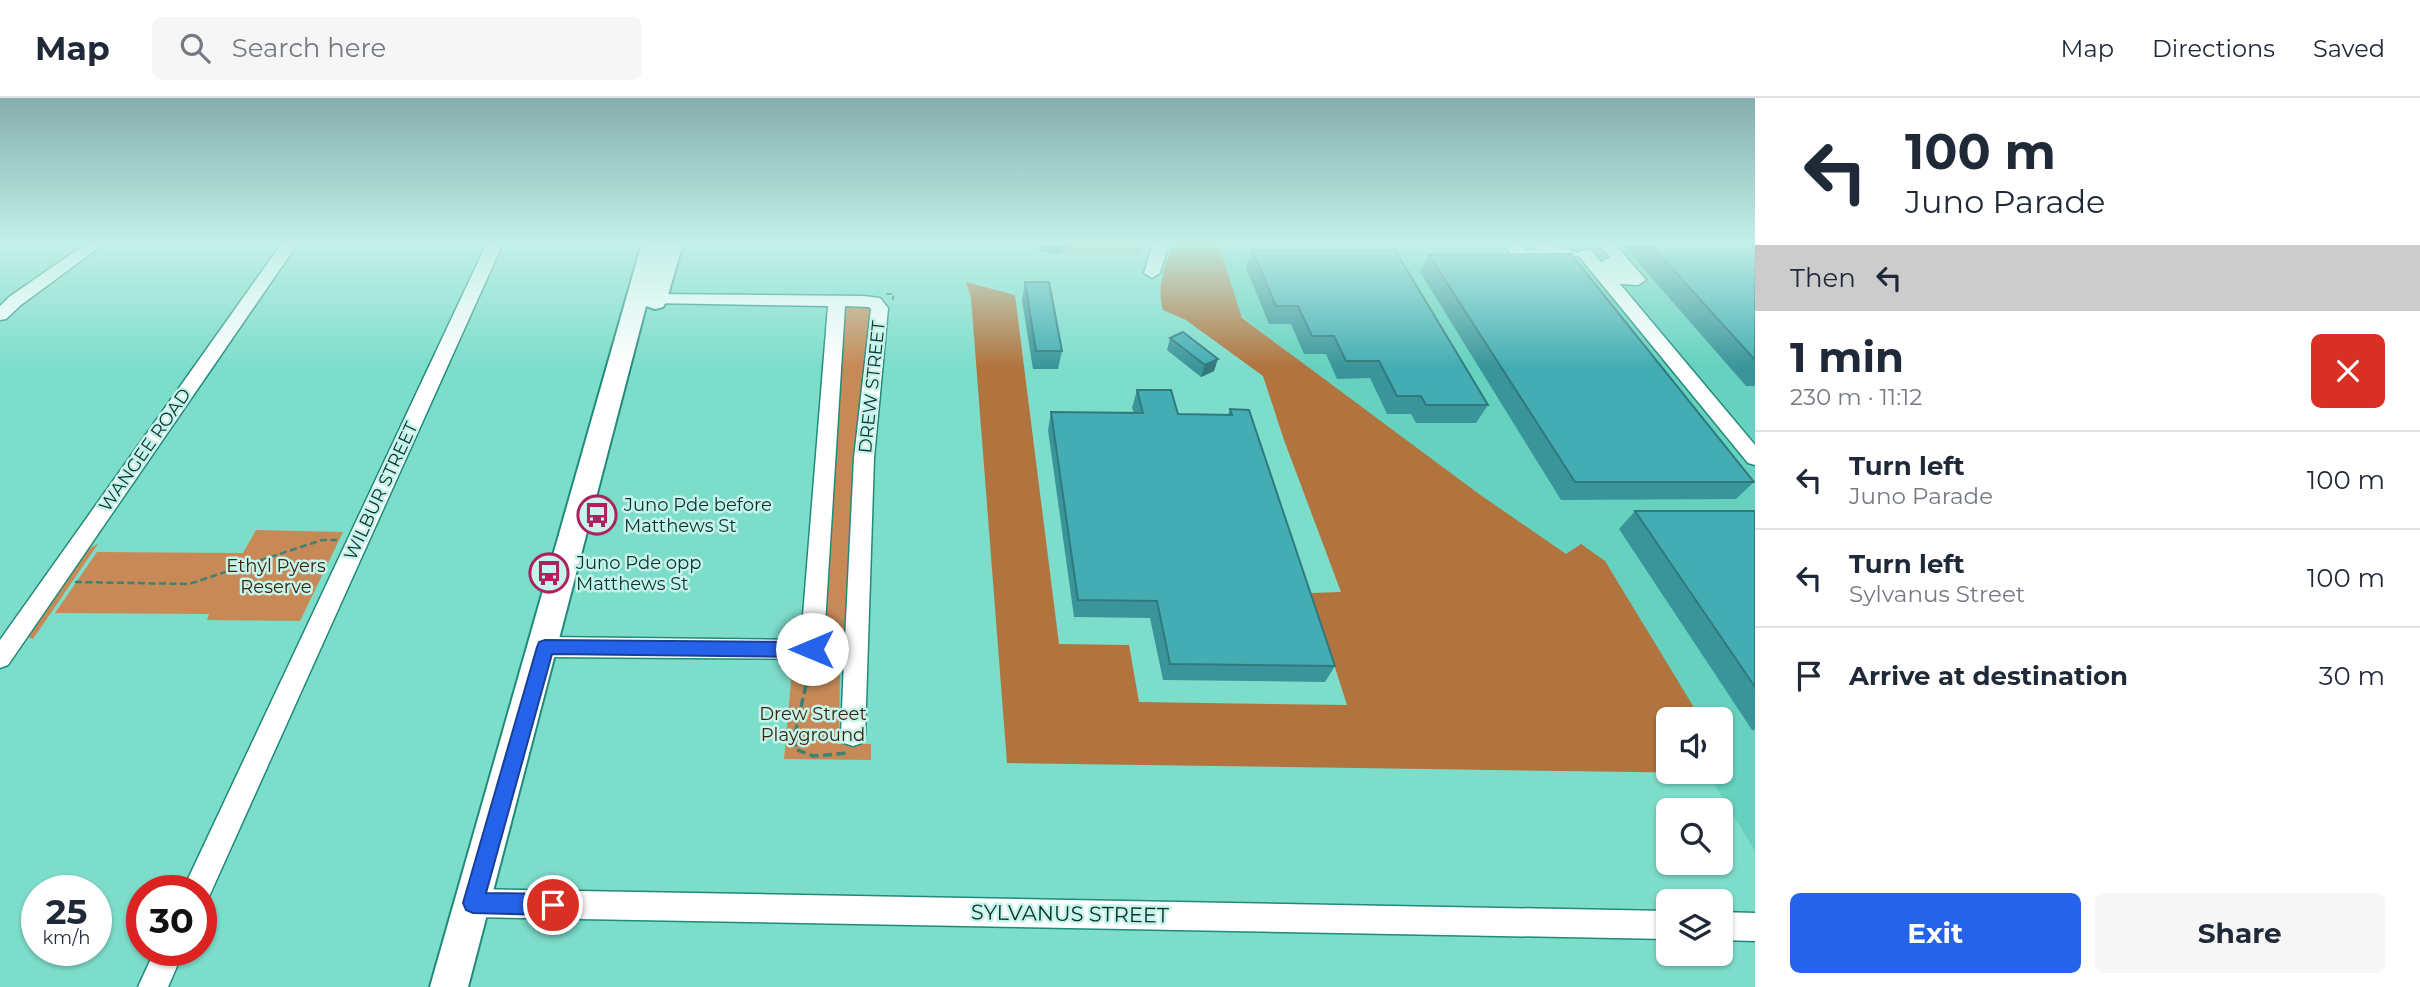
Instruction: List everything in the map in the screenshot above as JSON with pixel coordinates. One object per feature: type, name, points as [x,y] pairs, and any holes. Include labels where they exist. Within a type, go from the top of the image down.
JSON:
[{"type":"main road","points":[[449,987],[604,431],[613,381],[640,284]]},
{"type":"main road","points":[[604,431],[629,380],[660,284]]},
{"type":"street","points":[[0,315],[38,284]]},
{"type":"street","name":"WANGEE ROAD","points":[[0,658],[261,284]]},
{"type":"street","name":"WILBUR STREET","points":[[204,875],[476,284]]},
{"type":"street","points":[[1605,284],[1755,458]]},
{"type":"street","points":[[656,299],[837,301],[811,657]]},
{"type":"street","name":"DREW STREET","points":[[837,301],[869,301],[878,305],[881,311],[864,458],[852,743]]},
{"type":"street","points":[[545,647],[811,657],[855,650]]},
{"type":"street","name":"SYLVANUS STREET","points":[[473,903],[1656,925]]},
{"type":"street","points":[[1733,926],[1755,927]]},
{"type":"street","points":[[153,987],[163,966]]},
{"type":"path","points":[[73,582],[189,584],[322,540],[344,540]]},
{"type":"path","points":[[811,657],[795,734],[795,749],[801,753],[831,756],[852,743]]},
{"type":"shaded area","points":[[967,284],[1015,295],[1059,644],[1129,645],[1139,702],[1347,705],[1311,593],[1341,592],[1263,376],[1186,320],[1163,310],[1161,284],[1231,284],[1242,318],[1479,494],[1566,554],[1581,544],[1605,561],[1694,707],[1656,707],[1656,772],[1007,763],[971,298]]},
{"type":"shaded area","points":[[1229,284],[1755,284],[1755,851],[1733,815],[1733,798],[1723,798],[1714,784],[1733,784],[1733,707],[1668,707],[1600,595],[1238,313]]},
{"type":"green space","points":[[866,305],[871,311],[846,633],[838,641],[823,636],[843,307]]},
{"type":"green space","name":"Ethyl Pyers Reserve","points":[[256,530],[343,532],[300,621],[207,620],[209,614],[55,613],[97,552],[243,553]]},
{"type":"green space","points":[[98,544],[33,639],[28,637],[72,567]]},
{"type":"green space","name":"Drew Street Playground","points":[[778,666],[838,668],[839,744],[871,744],[871,760],[784,759],[791,681],[788,671]]},
{"type":"building","points":[[1025,284],[1049,284],[1062,351],[1036,351]]},
{"type":"building","points":[[1267,284],[1416,284],[1488,405],[1426,405],[1421,396],[1397,396],[1379,361],[1346,361],[1334,336],[1312,336],[1298,306],[1276,306]]},
{"type":"building","points":[[1448,284],[1595,284],[1754,482],[1575,482]]},
{"type":"building","points":[[1687,284],[1755,284],[1755,360]]},
{"type":"building","points":[[1183,332],[1218,359],[1205,365],[1170,338]]},
{"type":"building","points":[[1137,390],[1171,390],[1178,414],[1232,415],[1230,409],[1249,410],[1335,666],[1170,664],[1157,601],[1078,600],[1051,412],[1143,413]]},
{"type":"building","points":[[1635,511],[1755,511],[1755,687]]},
{"type":"place","name":"Juno Pde before Matthews St","points":[[597,515]]},
{"type":"place","name":"Juno Pde opp Matthews St","points":[[549,573]]},
{"type":"route","points":[[553,905],[473,903],[545,647],[812,649]]}]
